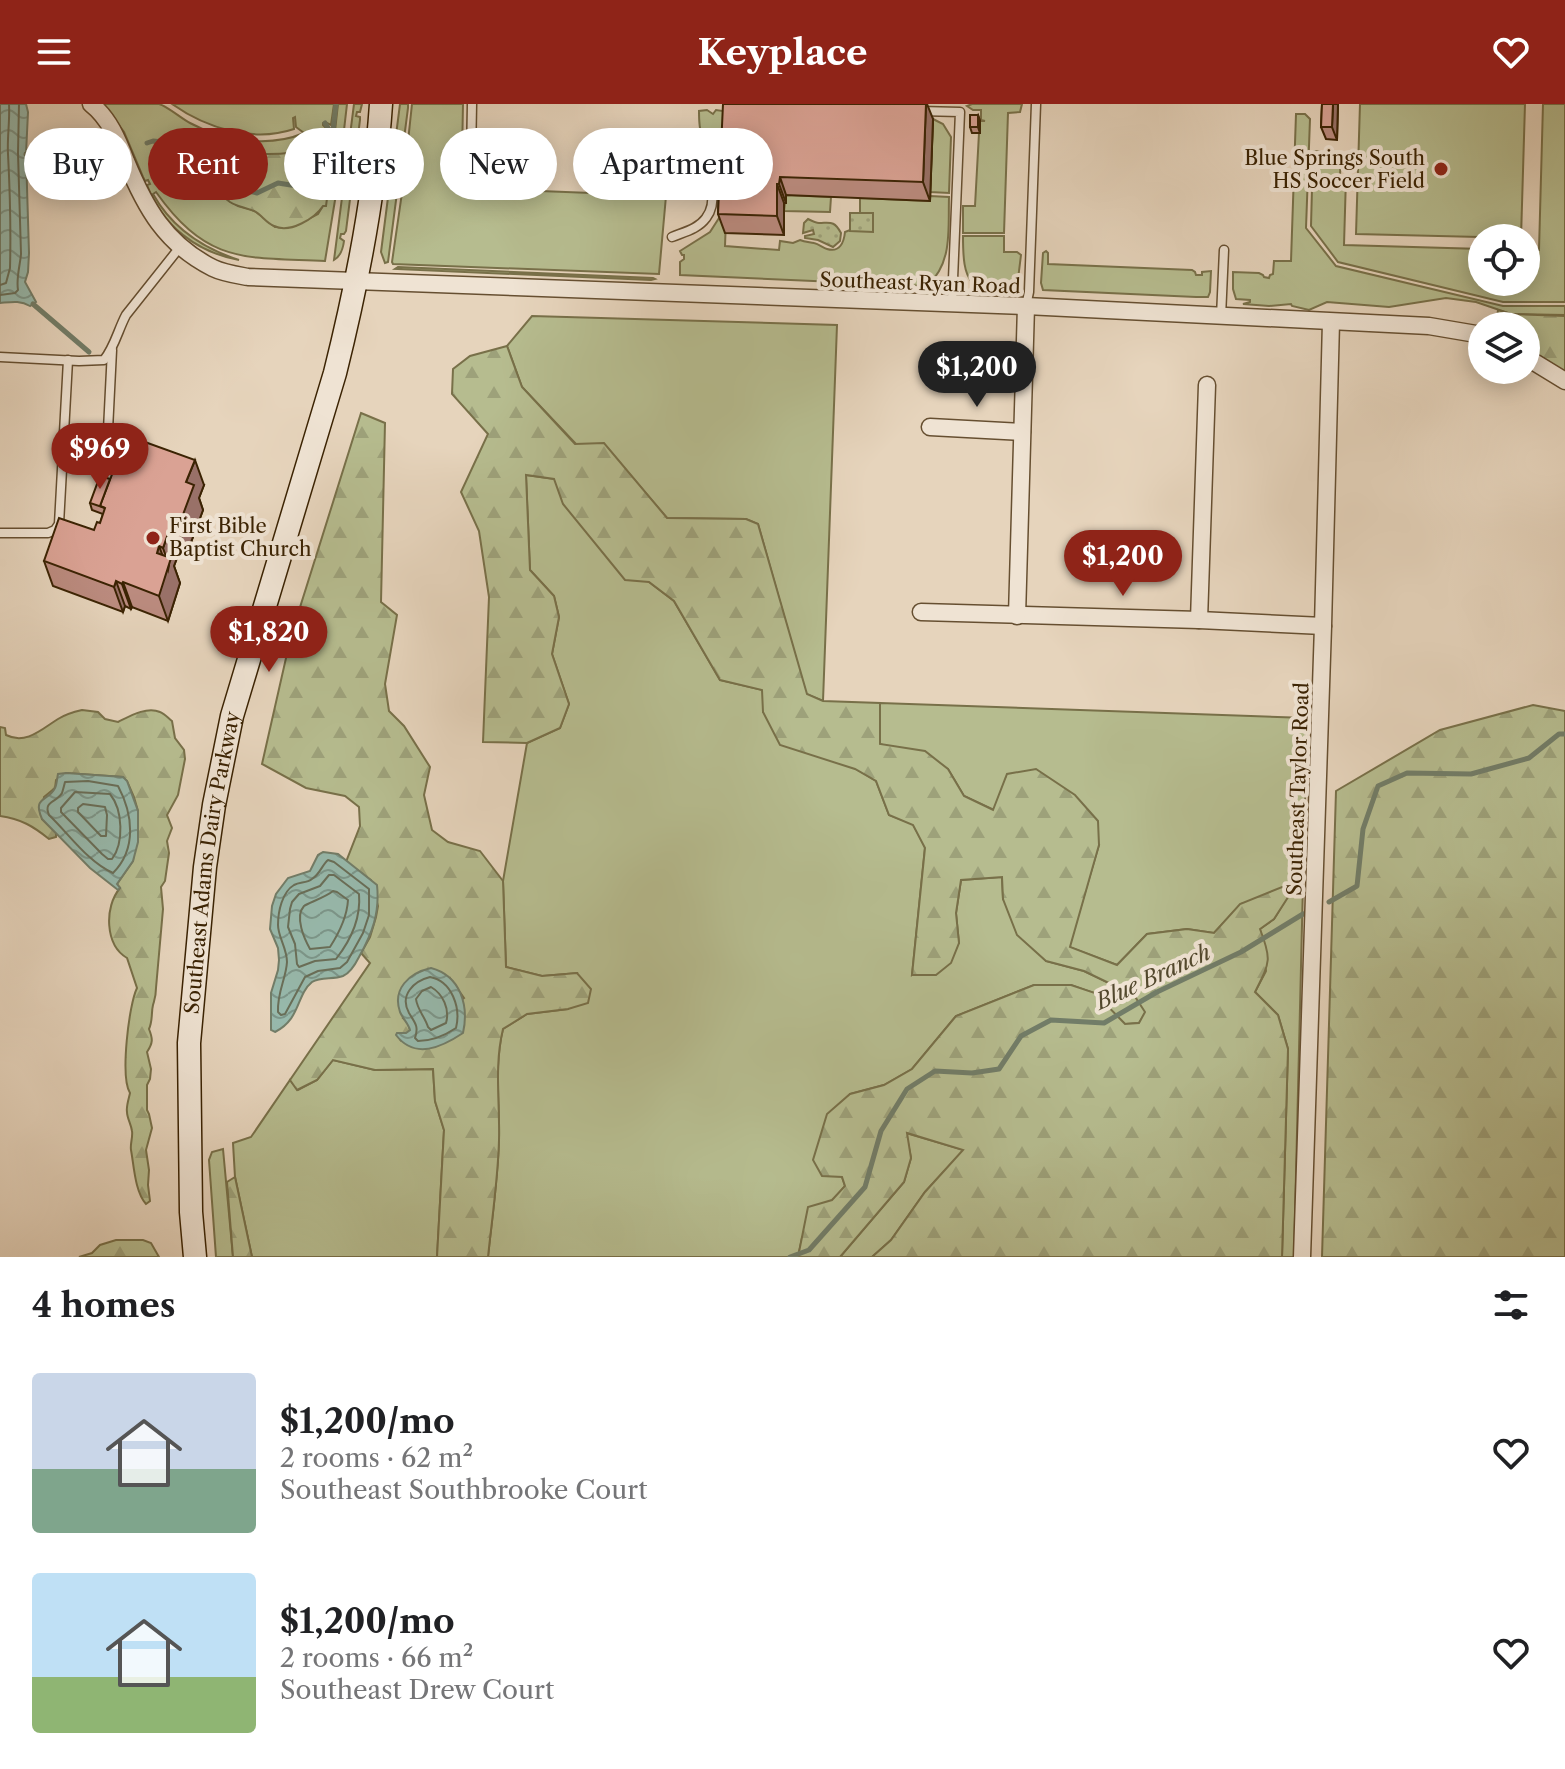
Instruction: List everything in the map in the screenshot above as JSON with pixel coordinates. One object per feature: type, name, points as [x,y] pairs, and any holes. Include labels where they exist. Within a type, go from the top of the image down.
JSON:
[{"type":"main road","name":"Southeast Adams Dairy Parkway","points":[[195,1257],[191,1212],[189,1043],[205,867],[214,805],[232,716],[335,373],[356,281],[378,148],[381,104]]},
{"type":"street","name":"Southeast Ryan Road","points":[[91,104],[99,110],[116,136],[142,198],[161,228],[180,247],[214,269],[248,277],[1026,306],[1429,326],[1468,333]]},
{"type":"street","points":[[1017,616],[1026,306]]},
{"type":"street","name":"Southeast Taylor Road","points":[[1302,1257],[1331,322]]},
{"type":"street","points":[[1540,366],[1565,381]]},
{"type":"street","points":[[1199,620],[1207,385]]},
{"type":"street","points":[[930,427],[1022,432]]},
{"type":"street","points":[[921,612],[1323,626]]},
{"type":"lane","points":[[472,104],[472,128]]},
{"type":"lane","points":[[1026,306],[1036,104]]},
{"type":"lane","points":[[916,111],[960,112],[952,304]]},
{"type":"lane","points":[[672,237],[706,219],[712,200]]},
{"type":"lane","points":[[64,457],[97,458],[107,450],[112,350],[120,326],[180,247]]},
{"type":"lane","points":[[1221,317],[1224,250]]},
{"type":"lane","points":[[0,357],[104,360],[112,350]]},
{"type":"lane","points":[[0,533],[38,535],[55,530],[59,524],[68,360]]},
{"type":"green space","points":[[103,104],[159,104],[201,128],[148,128],[148,180],[145,181],[132,151],[132,128],[121,128]]},
{"type":"green space","points":[[172,104],[334,104],[331,125],[325,122],[323,125],[326,128],[297,128],[295,117],[294,128],[284,128],[284,132],[278,133],[268,134],[268,128],[221,128]]},
{"type":"green space","points":[[338,104],[347,104],[344,128],[335,128]]},
{"type":"green space","points":[[354,104],[362,104],[356,116],[360,117],[359,128],[351,128]]},
{"type":"green space","points":[[400,104],[408,104],[405,128],[397,128]]},
{"type":"green space","points":[[412,104],[463,104],[463,128],[440,128],[440,200],[557,200],[557,192],[573,192],[573,200],[666,200],[659,274],[393,264],[401,200],[424,200],[424,128],[409,128]]},
{"type":"green space","points":[[1022,104],[1020,112],[1008,113],[1004,233],[963,233],[963,206],[975,206],[980,121],[985,121],[981,120],[981,110],[967,106]]},
{"type":"green space","name":"Blue Springs South HS Soccer Field","points":[[1360,104],[1525,104],[1521,224],[1468,224],[1468,237],[1356,234]]},
{"type":"green space","points":[[1543,104],[1565,104],[1565,302],[1503,302],[1478,296],[1540,296]]},
{"type":"green space","points":[[707,110],[713,114],[716,110],[730,112],[729,128],[700,128],[699,111]]},
{"type":"green space","points":[[1296,114],[1305,114],[1310,119],[1306,228],[1336,266],[1503,306],[1565,306],[1565,315],[1505,312],[1476,302],[1446,298],[1389,307],[1327,302],[1309,310],[1291,304],[1243,304],[1250,300],[1236,299],[1233,272],[1259,273],[1269,278],[1273,274],[1274,261],[1291,261]]},
{"type":"green space","points":[[933,119],[943,124],[951,137],[949,193],[930,192]]},
{"type":"green space","points":[[284,139],[284,153],[269,154],[268,141]]},
{"type":"green space","points":[[1313,151],[1341,153],[1340,176],[1346,177],[1344,245],[1468,249],[1468,294],[1338,262],[1311,226]]},
{"type":"green space","points":[[284,153],[284,200],[327,200],[326,206],[308,220],[280,228],[268,223],[257,212],[230,202],[228,200],[268,200],[268,154]]},
{"type":"green space","points":[[786,195],[831,197],[830,212],[784,211]]},
{"type":"green space","points":[[930,196],[949,197],[948,233],[941,267],[927,286],[680,275],[680,262],[684,255],[680,251],[710,232],[719,218],[726,219],[725,246],[779,250],[780,241],[793,243],[800,240],[831,250],[840,246],[845,232],[873,231],[873,213],[860,213],[860,198],[929,201]]},
{"type":"green space","points":[[154,200],[189,235],[239,260],[195,244],[162,213]]},
{"type":"green space","points":[[162,200],[228,200],[255,211],[275,227],[295,226],[318,214],[324,200],[335,200],[325,261],[250,257],[230,252],[211,245],[175,216]]},
{"type":"green space","points":[[342,200],[350,200],[346,231],[340,238],[344,241],[341,252],[334,260]]},
{"type":"green space","points":[[388,200],[396,200],[388,262],[385,263],[381,252]]},
{"type":"green space","points":[[850,213],[873,213],[873,232],[850,231]]},
{"type":"green space","points":[[808,219],[834,224],[841,233],[840,241],[833,247],[805,238],[814,234],[813,230],[803,233],[804,223]]},
{"type":"green space","points":[[963,236],[1004,236],[1004,252],[1021,255],[1017,287],[988,289],[972,281],[965,264]]},
{"type":"green space","points":[[1046,251],[1048,264],[1192,270],[1196,275],[1211,271],[1210,292],[1208,297],[1196,297],[1043,290],[1043,253]]},
{"type":"green space","points":[[395,269],[653,278],[655,279]]},
{"type":"green space","points":[[1540,315],[1565,316],[1565,372],[1540,356]]},
{"type":"green space","points":[[532,316],[837,325],[823,701],[806,694],[758,524],[746,519],[667,518],[604,444],[576,444],[522,387],[507,346]]},
{"type":"green space","points":[[507,346],[522,387],[575,444],[604,443],[667,518],[746,519],[758,524],[807,694],[823,701],[880,703],[880,744],[925,751],[948,769],[964,796],[993,810],[1007,774],[1036,769],[1075,795],[1098,821],[1099,845],[1070,947],[1117,965],[1147,934],[1187,929],[1214,933],[1240,904],[1282,887],[1292,891],[1274,919],[1260,929],[1268,961],[1255,992],[1278,1015],[1288,1049],[1282,1257],[872,1257],[891,1240],[925,1192],[963,1150],[907,1133],[911,1158],[904,1182],[840,1257],[798,1257],[808,1207],[832,1200],[845,1186],[842,1177],[822,1176],[813,1160],[827,1114],[850,1094],[884,1085],[912,1069],[956,1016],[1034,985],[1071,985],[1095,993],[1125,1024],[1139,1023],[1145,1012],[1134,995],[1084,971],[1046,961],[1017,935],[1003,899],[1002,877],[961,880],[956,913],[959,943],[951,963],[936,975],[912,975],[925,848],[913,825],[889,815],[876,781],[855,769],[780,745],[763,712],[762,690],[720,680],[674,601],[649,582],[625,580],[563,504],[554,479],[526,475],[530,570],[554,596],[559,617],[552,654],[569,704],[560,728],[527,743],[483,742],[489,597],[479,531],[461,492],[488,434],[452,394],[453,369],[470,356]]},
{"type":"green space","points":[[361,413],[385,423],[381,602],[397,615],[385,684],[389,711],[404,726],[430,767],[424,795],[432,830],[448,842],[480,851],[503,881],[506,967],[542,976],[577,973],[591,989],[588,1003],[527,1014],[503,1029],[498,1070],[498,1155],[488,1257],[437,1257],[444,1130],[435,1101],[433,1069],[375,1070],[333,1060],[317,1080],[297,1090],[290,1080],[370,963],[361,953],[370,937],[378,906],[371,880],[346,862],[360,826],[359,807],[345,796],[306,788],[262,764],[291,636]],"holes":[[[450,978],[464,998],[400,1041],[410,1030],[403,1018]]]},
{"type":"green space","points":[[526,475],[555,479],[564,504],[674,601],[720,680],[763,690],[763,712],[876,781],[889,815],[913,824],[925,847],[912,975],[959,943],[956,913],[961,880],[1002,877],[1003,899],[1046,961],[1084,971],[1134,995],[1146,1012],[1139,1023],[1125,1024],[1094,993],[1071,985],[1034,985],[956,1016],[912,1069],[884,1085],[850,1094],[842,1177],[845,1186],[802,1238],[798,1257],[488,1257],[498,1155],[498,1070],[503,1029],[527,1014],[568,1009],[577,973],[542,976],[506,967],[503,881],[527,743],[560,728],[569,704],[552,654],[559,617],[554,596],[530,570]]},
{"type":"green space","points":[[880,703],[1307,718],[1294,1257],[1282,1257],[1288,1049],[1278,1015],[1255,992],[1266,971],[1260,929],[1274,919],[1291,891],[1241,904],[1214,933],[1187,929],[1147,934],[1117,965],[1069,947],[1099,845],[994,810],[964,796],[948,769],[880,744]]},
{"type":"green space","points":[[1533,705],[1565,711],[1565,1257],[1322,1257],[1336,791],[1440,730]]},
{"type":"green space","points":[[82,710],[98,712],[105,719],[118,722],[144,711],[155,710],[172,721],[175,738],[184,750],[178,795],[167,815],[172,828],[167,841],[169,853],[165,881],[161,887],[163,909],[156,993],[149,1029],[152,1041],[147,1052],[151,1069],[147,1085],[147,1110],[152,1128],[146,1150],[150,1201],[146,1204],[139,1193],[127,1110],[130,1093],[126,1072],[127,1040],[137,988],[127,958],[114,944],[109,925],[111,905],[120,888],[117,884],[133,861],[138,811],[134,797],[123,777],[66,773],[56,780],[55,788],[44,797],[42,819],[56,833],[56,837],[49,839],[26,824],[0,816],[0,727],[5,728],[6,735],[13,738],[27,737],[64,716]]},
{"type":"green space","points":[[333,1060],[375,1070],[433,1069],[435,1101],[444,1130],[437,1257],[252,1257],[235,1177],[233,1143],[251,1137],[290,1080],[298,1090],[317,1080]]},
{"type":"green space","points":[[906,1133],[964,1150],[925,1192],[891,1240],[872,1257],[840,1257],[904,1182],[911,1158]]},
{"type":"green space","points":[[223,1149],[233,1257],[216,1257],[209,1160],[212,1152]]},
{"type":"green space","points":[[235,1177],[252,1257],[233,1257],[227,1182]]},
{"type":"green space","points":[[116,1240],[151,1243],[159,1257],[79,1257]]},
{"type":"water","points":[[0,104],[26,104],[24,200],[27,200],[29,253],[25,282],[36,302],[30,306],[19,302],[0,303]]},
{"type":"water","points":[[58,774],[123,777],[127,781],[138,811],[138,842],[133,861],[117,884],[118,890],[90,868],[42,819],[40,803],[55,788]]},
{"type":"water","points":[[323,852],[338,854],[377,885],[374,923],[350,971],[346,975],[312,982],[303,993],[290,1021],[275,1032],[271,1030],[271,993],[279,960],[270,929],[272,906],[276,894],[288,878],[310,871],[318,855]]},
{"type":"water","points":[[431,968],[450,978],[456,985],[463,1003],[465,1023],[463,1033],[455,1038],[429,1049],[420,1049],[403,1043],[396,1035],[410,1030],[400,1012],[398,996],[409,978]]},
{"type":"building","points":[[723,104],[926,104],[923,182],[780,177],[777,184],[777,216],[718,214],[719,200],[773,200],[773,128],[722,128]]},
{"type":"building","points":[[1322,104],[1333,104],[1332,127],[1321,127]]},
{"type":"building","points":[[970,115],[978,115],[978,127],[970,127]]},
{"type":"building","name":"First Bible Baptist Church","points":[[131,437],[195,460],[186,482],[194,485],[178,528],[171,525],[163,548],[159,546],[157,553],[171,558],[159,596],[123,582],[116,581],[114,587],[44,561],[59,518],[94,530],[97,522],[100,523],[105,508],[100,506],[121,451],[125,453]]},
{"type":"building","points":[[100,476],[110,479],[100,506],[105,508],[90,503]]},
{"type":"waterway","points":[[147,143],[173,143],[185,148],[205,167],[221,169],[239,177],[249,191],[257,193],[278,183],[297,186],[311,178],[317,166],[333,130],[336,104]]},
{"type":"waterway","points":[[325,123],[328,128]]},
{"type":"waterway","points":[[33,304],[89,352]]},
{"type":"waterway","name":"Blue Branch","points":[[1329,902],[1357,886],[1363,829],[1378,786],[1407,773],[1471,774],[1529,758],[1559,734],[1565,734]]},
{"type":"waterway","name":"Blue Branch","points":[[790,1257],[809,1250],[865,1187],[881,1131],[907,1089],[935,1071],[972,1073],[999,1069],[1021,1036],[1051,1020],[1104,1023],[1157,992],[1241,952],[1303,914]]},
{"type":"place","name":"Blue Springs South HS Soccer Field","points":[[1441,169]]},
{"type":"place","name":"First Bible Baptist Church","points":[[153,538]]}]
